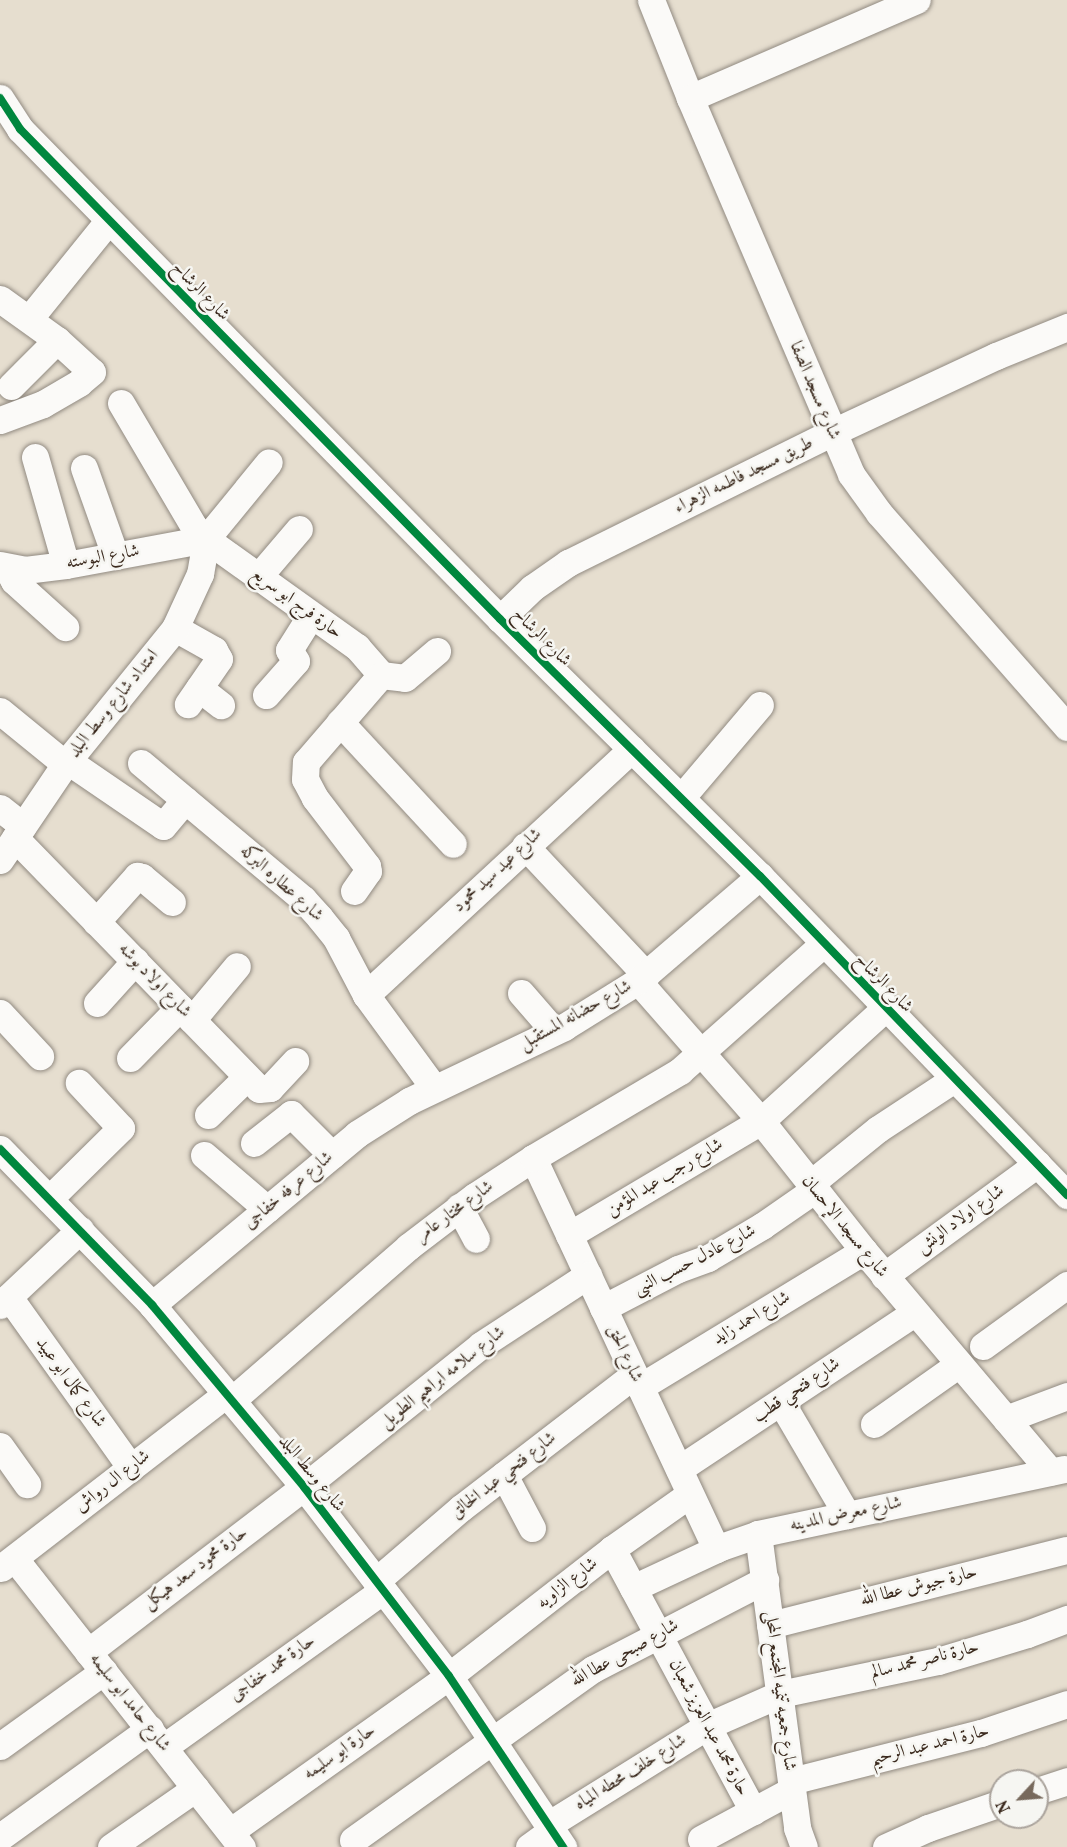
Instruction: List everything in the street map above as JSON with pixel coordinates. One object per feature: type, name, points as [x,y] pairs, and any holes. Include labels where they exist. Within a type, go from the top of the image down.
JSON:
[{"type":"street","name":"شارع مسجد الصفا","points":[[632,0],[720,216],[825,436],[879,513],[1067,727]]},
{"type":"street","name":"شارع مسجد الصفا","points":[[651,0],[825,436]]},
{"type":"street","points":[[690,98],[917,0]]},
{"type":"street","name":"شارع الرشاح","points":[[4,118],[109,220],[500,619],[760,876],[823,944],[1067,1194]]},
{"type":"street","points":[[29,319],[109,220]]},
{"type":"street","points":[[0,299],[57,340],[90,369],[90,375],[43,404],[0,420]]},
{"type":"street","name":"طريق مسجد فاطمه الزهراء","points":[[500,619],[532,588],[568,563],[825,436],[996,356],[1067,327]]},
{"type":"street","points":[[11,386],[57,340]]},
{"type":"street","name":"حارة فرج ابو سريع","points":[[121,403],[181,507],[206,538],[357,647],[381,675]]},
{"type":"street","points":[[35,457],[66,565]]},
{"type":"street","points":[[206,538],[269,462]]},
{"type":"street","points":[[43,489],[85,472],[116,555]]},
{"type":"street","points":[[258,577],[299,529]]},
{"type":"street","name":"شارع البوسته","points":[[3,566],[25,570],[66,565],[206,538]]},
{"type":"street","name":"امتداد شارع وسط البلد","points":[[0,860],[67,762],[175,628],[200,574],[206,538]]},
{"type":"street","points":[[3,566],[14,581],[65,627]]},
{"type":"street","points":[[266,695],[296,661],[289,650],[311,615]]},
{"type":"street","points":[[175,628],[214,650],[218,656],[219,659],[193,696],[221,705]]},
{"type":"street","points":[[354,891],[368,871],[367,866],[315,798],[305,778],[306,762],[381,675],[405,678],[437,651]]},
{"type":"street","points":[[681,798],[760,705]]},
{"type":"street","points":[[0,711],[67,762],[163,826],[185,800]]},
{"type":"street","points":[[340,722],[453,844]]},
{"type":"street","name":"شارع عيد سيد محمود","points":[[366,995],[632,748]]},
{"type":"street","name":"شارع عطاره البركه","points":[[141,763],[303,899],[336,938],[366,995],[434,1088]]},
{"type":"street","name":"شارع اولاد بوشه","points":[[0,808],[96,922],[259,1089],[266,1090],[295,1061]]},
{"type":"street","name":"شارع مسجد الإحسان","points":[[525,846],[642,978],[701,1054],[761,1121],[884,1276],[1006,1419],[1059,1470]]},
{"type":"street","points":[[96,922],[137,876],[142,876],[172,903]]},
{"type":"street","name":"شارع حضانه المستقبل","points":[[434,1088],[554,1031],[642,978],[760,876]]},
{"type":"street","name":"شارع مختار عامر","points":[[228,1398],[408,1247],[459,1208],[533,1158],[674,1075],[701,1054],[823,944]]},
{"type":"street","points":[[97,1003],[135,961]]},
{"type":"street","points":[[130,1058],[186,1014],[237,966]]},
{"type":"street","points":[[521,993],[554,1031]]},
{"type":"street","name":"شارع رجب عبد المؤمن","points":[[569,1235],[761,1121],[885,1008]]},
{"type":"street","points":[[0,1013],[40,1056]]},
{"type":"street","points":[[208,1115],[247,1077]]},
{"type":"street","name":"شارع عادل حسب النبى","points":[[603,1308],[678,1269],[708,1258],[762,1226],[812,1187],[878,1129],[954,1079]]},
{"type":"street","points":[[49,1199],[121,1128],[79,1083]]},
{"type":"street","name":"شارع عرفه خفاجى","points":[[152,1305],[357,1134],[434,1088]]},
{"type":"street","points":[[254,1143],[291,1114],[332,1155]]},
{"type":"street","name":"شارع وسط البلد","points":[[0,1149],[152,1305],[304,1487],[449,1676],[555,1834]]},
{"type":"street","points":[[204,1155],[267,1209]]},
{"type":"street","name":"شارع الحق","points":[[533,1158],[716,1549]]},
{"type":"street","name":"شارع اولاد الونش","points":[[884,1276],[1037,1164]]},
{"type":"street","points":[[459,1208],[476,1239]]},
{"type":"street","points":[[4,1301],[80,1230]]},
{"type":"street","name":"شارع احمد زايد","points":[[637,1381],[864,1251]]},
{"type":"street","name":"شارع سلامه ابراهيم الطويل","points":[[304,1487],[482,1345],[588,1275]]},
{"type":"street","points":[[983,1346],[1067,1285]]},
{"type":"street","name":"شارع كمال ابو عبيد","points":[[4,1301],[131,1468]]},
{"type":"street","name":"شارع فتحي قطب","points":[[679,1469],[915,1312]]},
{"type":"street","points":[[874,1424],[959,1364]]},
{"type":"street","name":"شارع فتحي عبد الخالق","points":[[379,1586],[504,1475],[637,1381]]},
{"type":"street","points":[[1006,1419],[1067,1396]]},
{"type":"street","name":"شارع ال رواش","points":[[7,1564],[131,1468],[228,1398]]},
{"type":"street","points":[[782,1402],[847,1515]]},
{"type":"street","points":[[0,1446],[27,1484]]},
{"type":"street","name":"شارع معرض المدينه","points":[[633,1588],[716,1549],[758,1534],[1059,1470]]},
{"type":"street","points":[[504,1475],[532,1528]]},
{"type":"street","name":"حارة محمود سعد هيكل","points":[[1,1742],[304,1487]]},
{"type":"street","name":"شارع الزاويه","points":[[449,1676],[612,1549],[690,1494]]},
{"type":"street","name":"شارع جمعيه تنميه المجتمع المحلى","points":[[758,1534],[797,1828],[804,1847]]},
{"type":"street","name":"حارة محمد عبد العزيز شعبان","points":[[612,1549],[753,1811]]},
{"type":"street","name":"حارة جيوش عطا الله","points":[[770,1625],[1067,1550]]},
{"type":"street","name":"شارع حامد ابو سليمه","points":[[7,1564],[96,1662],[237,1839]]},
{"type":"street","name":"شارع صبحى عطا الله","points":[[353,1840],[584,1675],[658,1634],[765,1580]]},
{"type":"street","name":"حارة محمد خفاجى","points":[[0,1837],[157,1738],[379,1586]]},
{"type":"street","name":"حارة ناصر محمد سالم","points":[[780,1694],[938,1661],[1027,1634],[1067,1619]]},
{"type":"street","name":"حارة ابو سليمه","points":[[237,1839],[449,1676]]},
{"type":"street","name":"شارع خلف محطه المياه","points":[[529,1847],[555,1834],[707,1726],[780,1694]]},
{"type":"street","name":"حارة احمد عبد الرحيم","points":[[701,1839],[753,1811],[791,1785],[981,1733],[1067,1704]]},
{"type":"street","points":[[1049,1787],[1067,1781]]},
{"type":"street","points":[[111,1847],[196,1788]]},
{"type":"street","points":[[886,1847],[928,1828],[989,1807]]},
{"type":"cycle path","points":[[0,98],[20,129],[500,619],[760,876],[1067,1195]]},
{"type":"cycle path","points":[[0,1149],[152,1305],[304,1487],[449,1676],[563,1847]]}]
